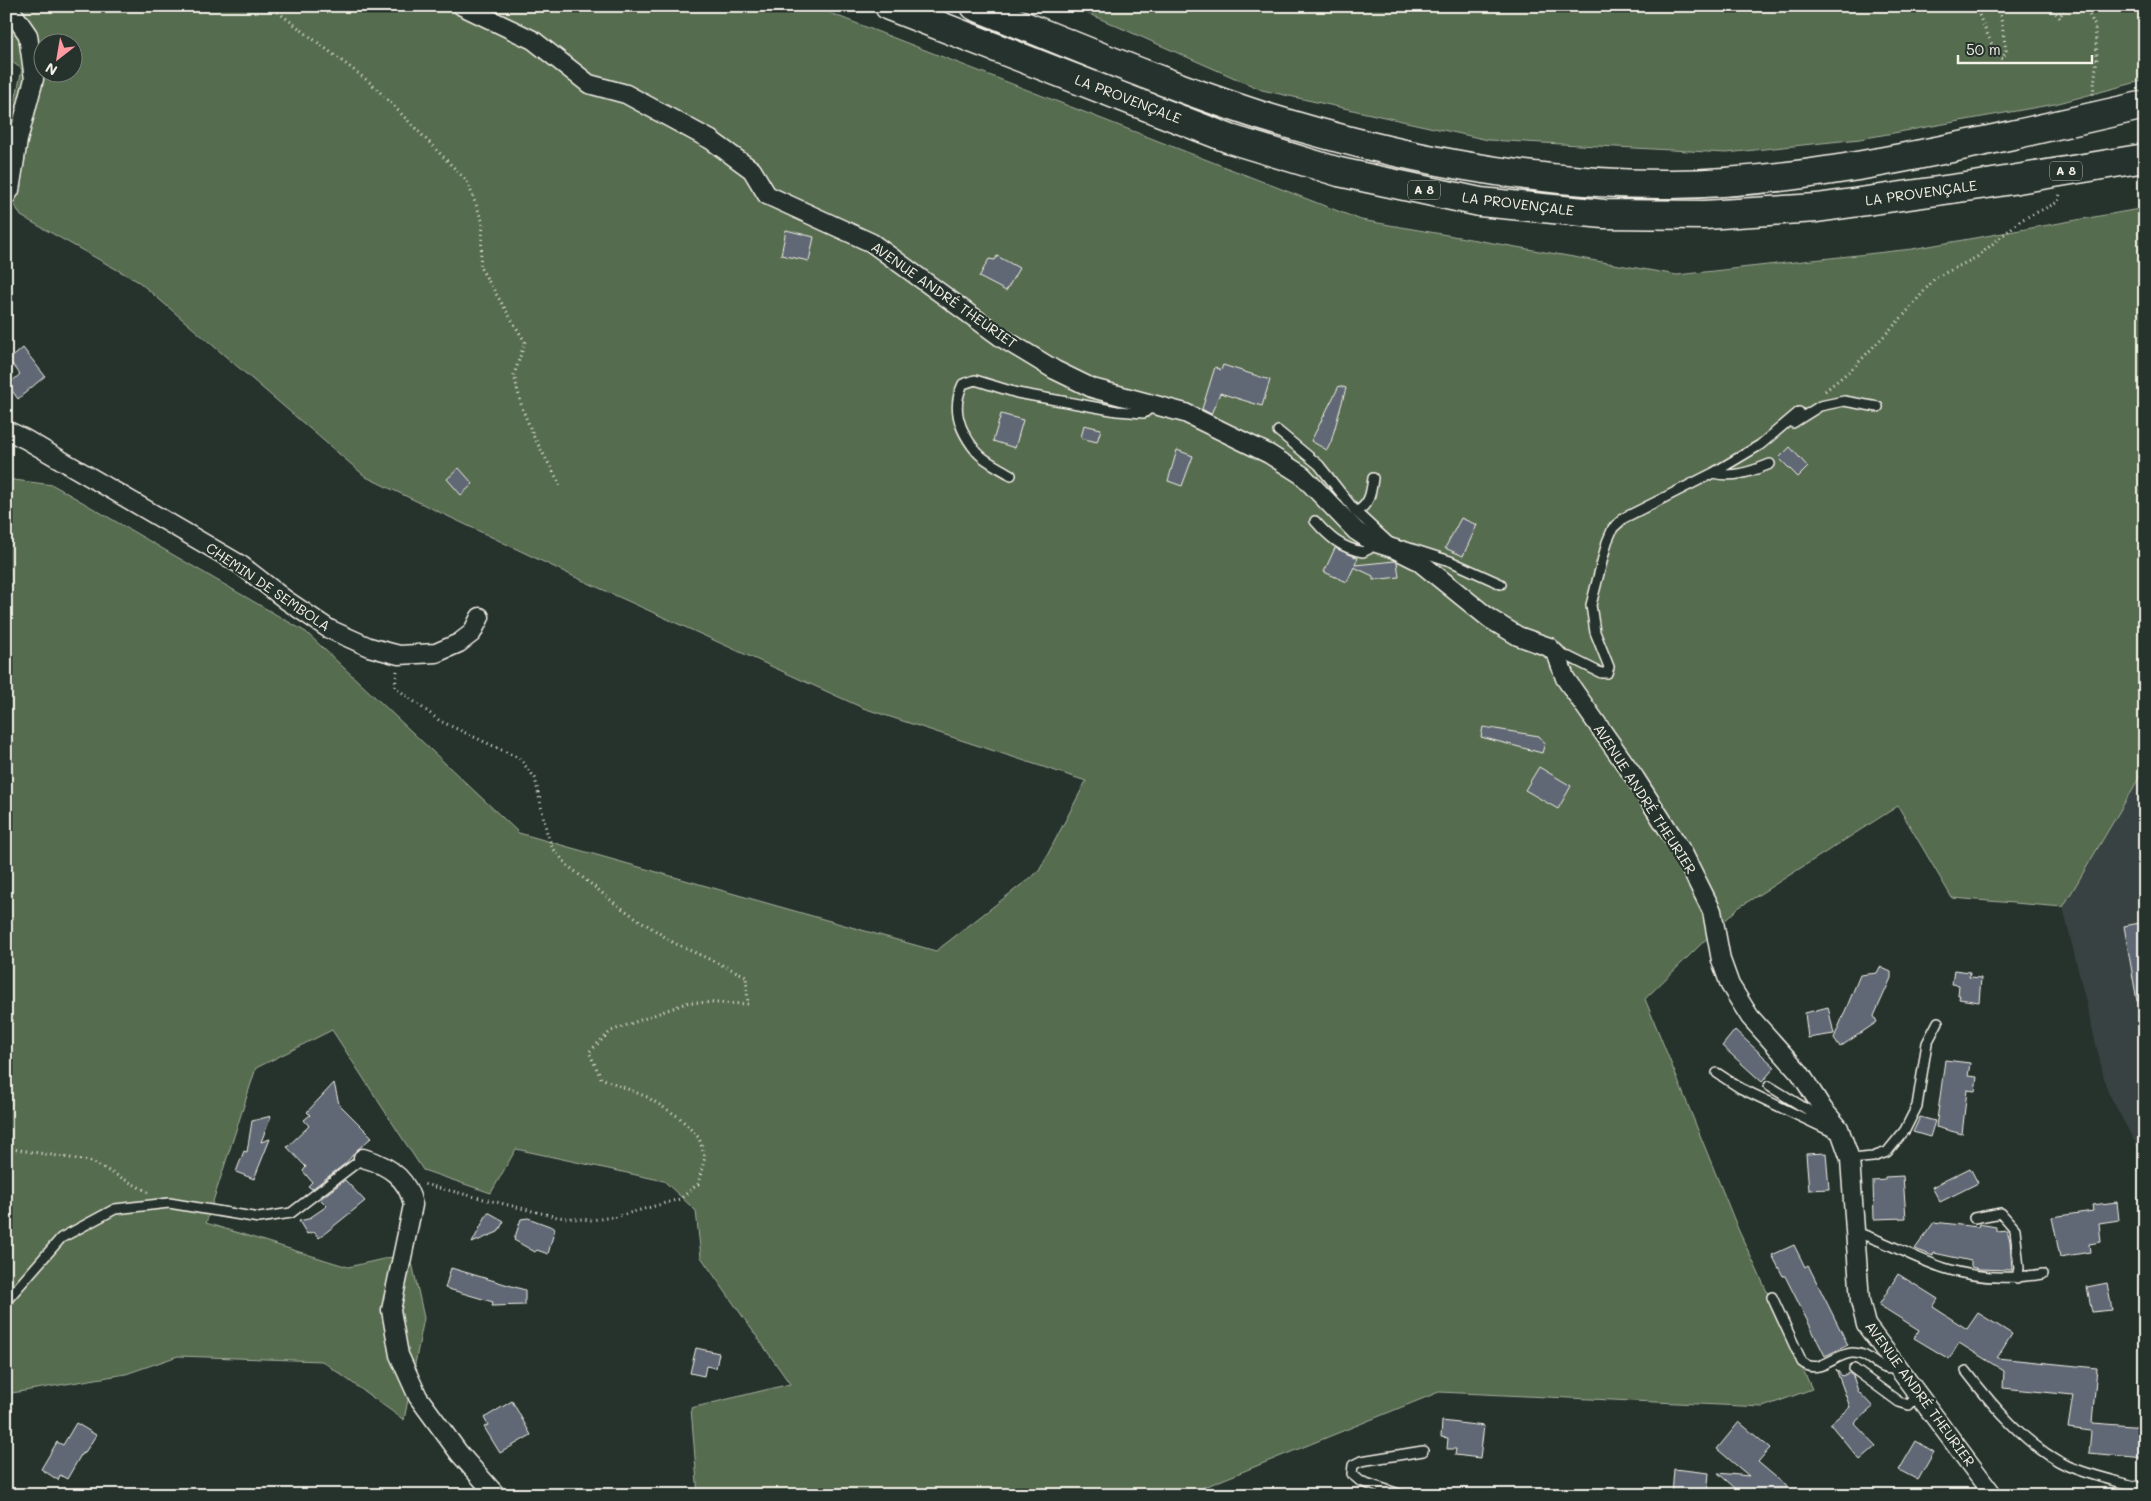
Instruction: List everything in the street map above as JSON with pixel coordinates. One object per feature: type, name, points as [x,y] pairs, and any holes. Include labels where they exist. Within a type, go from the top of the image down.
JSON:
[{"type":"highway","name":"LA PROVENÇALE","points":[[889,6],[1230,139],[1339,172],[1480,202],[1604,214],[1704,215],[1817,208],[1987,184],[2145,158]]},
{"type":"highway","name":"LA PROVENÇALE","points":[[975,6],[1261,116],[1355,142],[1424,158],[1517,175],[1604,183],[1673,184],[1754,179],[1837,170],[1905,158],[2145,105]]},
{"type":"street","points":[[6,196],[10,190],[18,140],[34,79],[28,35],[8,6]]},
{"type":"street","name":"AVENUE ANDRÉ THEURIET","points":[[462,6],[533,40],[589,84],[626,94],[711,140],[752,170],[767,195],[872,243],[1002,338],[1055,370],[1092,388],[1125,398],[1155,404]]},
{"type":"street","points":[[1155,404],[1185,413],[1268,454],[1302,475],[1356,531],[1373,542],[1395,549],[1417,560],[1490,619],[1518,636],[1548,647],[1557,655]]},
{"type":"street","name":"CHEMIN DE SEMBOLA","points":[[6,430],[34,444],[241,565],[286,600],[329,629],[369,647],[399,655],[436,653],[459,644],[472,633],[480,617]]},
{"type":"street","name":"AVENUE ANDRÉ THEURIER","points":[[1557,655],[1565,678],[1635,778],[1683,853],[1712,911],[1721,960],[1730,985],[1750,1016],[1800,1073],[1844,1138],[1850,1159],[1860,1301],[1866,1325],[1920,1394],[1993,1495]]},
{"type":"street","points":[[363,1158],[379,1163],[402,1178],[411,1193],[413,1205],[391,1310],[400,1355],[418,1397],[459,1453],[496,1495]]},
{"type":"lane","points":[[1011,475],[977,452],[958,423],[957,397],[963,384],[975,380],[1017,393],[1116,411],[1144,413],[1155,404]]},
{"type":"lane","points":[[1783,427],[1820,406],[1844,401],[1878,407]]},
{"type":"lane","points":[[1557,655],[1569,657],[1601,674],[1608,673],[1609,667],[1595,632],[1591,604],[1607,542],[1613,528],[1624,518],[1713,472],[1760,445],[1799,412]]},
{"type":"lane","points":[[1278,431],[1319,465],[1356,512],[1388,539],[1395,549],[1403,546],[1415,548],[1450,560],[1501,584]]},
{"type":"lane","points":[[1713,472],[1725,476],[1746,474],[1770,464]]},
{"type":"lane","points":[[1356,512],[1364,508],[1370,498],[1373,478]]},
{"type":"lane","points":[[1315,521],[1331,539],[1348,549],[1363,552],[1369,549],[1373,542]]},
{"type":"lane","points":[[1850,1159],[1873,1157],[1887,1152],[1905,1130],[1916,1106],[1927,1043],[1938,1022]]},
{"type":"lane","points":[[1717,1073],[1740,1088],[1821,1125],[1844,1138]]},
{"type":"lane","points":[[1769,1086],[1808,1110],[1821,1125]]},
{"type":"lane","points":[[6,1301],[61,1238],[115,1209],[168,1203],[259,1218],[291,1213],[363,1158]]},
{"type":"lane","points":[[1974,1218],[2001,1213],[2015,1229],[2019,1268],[2016,1278]]},
{"type":"lane","points":[[1855,1232],[1873,1237],[1944,1268],[1975,1276],[2016,1278],[2043,1274]]},
{"type":"lane","points":[[1772,1297],[1802,1362],[1808,1367],[1815,1368],[1848,1353],[1858,1352],[1881,1368],[1889,1370],[1899,1367]]},
{"type":"lane","points":[[1854,1369],[1899,1402],[1909,1405],[1920,1394]]},
{"type":"lane","points":[[1966,1371],[1991,1404],[2034,1444],[2054,1458],[2070,1467],[2145,1489]]},
{"type":"lane","points":[[1402,1495],[1360,1481],[1352,1474],[1353,1465],[1361,1461],[1423,1451]]},
{"type":"path","points":[[270,6],[372,84],[467,181],[483,223],[480,267],[524,342],[514,375],[522,408],[534,437],[562,488]]},
{"type":"path","points":[[1975,6],[1997,56],[2003,59],[2006,50],[2000,6]]},
{"type":"path","points":[[2049,6],[2060,18],[2064,6]]},
{"type":"path","points":[[2085,6],[2095,26],[2097,57],[2095,90],[2092,99]]},
{"type":"path","points":[[1799,412],[1853,368],[1906,314],[1935,278],[1978,257],[2020,220],[2058,202],[2061,192]]},
{"type":"path","points":[[399,655],[396,687],[440,721],[519,758],[534,778],[552,847],[567,865],[617,906],[674,944],[746,976],[748,1004],[689,1002],[611,1030],[589,1052],[601,1078],[647,1097],[679,1117],[699,1138],[705,1157],[698,1184],[680,1199],[615,1217],[591,1220],[557,1217],[402,1178]]},
{"type":"path","points":[[6,1148],[90,1161],[168,1203]]},
{"type":"shaded area","points":[[2145,768],[2145,1161],[2107,1090],[2063,907]]},
{"type":"green space","points":[[6,6],[812,6],[1361,220],[1677,275],[1912,249],[2145,208],[2145,768],[2063,907],[1952,898],[1898,806],[1738,908],[1645,999],[1738,1229],[1812,1389],[1763,1407],[1439,1392],[1185,1495],[698,1495],[691,1408],[790,1384],[701,1257],[696,1211],[664,1181],[516,1149],[491,1193],[423,1170],[332,1030],[256,1068],[206,1223],[348,1267],[410,1253],[424,1318],[404,1420],[322,1361],[178,1356],[126,1374],[6,1394],[6,479],[53,485],[306,632],[519,833],[936,951],[1039,871],[1086,781],[863,708],[575,577],[366,477],[139,282],[21,216],[6,190],[6,143],[22,69],[6,58]]},
{"type":"green space","points":[[1071,6],[2145,6],[2145,80],[2055,104],[1860,139],[1726,153],[1488,140],[1262,90]]},
{"type":"building","points":[[786,230],[814,237],[809,261],[781,255]]},
{"type":"building","points":[[997,256],[1019,268],[1006,291],[979,277],[989,259],[995,260]]},
{"type":"building","points":[[23,348],[45,376],[18,399],[8,385],[20,374],[9,360]]},
{"type":"building","points":[[1223,365],[1270,380],[1262,406],[1220,393],[1211,414],[1202,409],[1215,367],[1221,370]]},
{"type":"building","points":[[1339,386],[1346,388],[1327,450],[1311,441]]},
{"type":"building","points":[[1001,414],[1023,420],[1015,448],[993,441]]},
{"type":"building","points":[[1084,425],[1101,429],[1097,442],[1081,438]]},
{"type":"building","points":[[1790,447],[1808,467],[1798,477],[1779,458]]},
{"type":"building","points":[[1177,450],[1193,456],[1182,486],[1168,481]]},
{"type":"building","points":[[459,468],[473,484],[461,495],[447,479]]},
{"type":"building","points":[[1461,518],[1477,525],[1463,556],[1445,548]]},
{"type":"building","points":[[1335,548],[1358,558],[1355,565],[1395,561],[1397,562],[1399,577],[1373,580],[1373,576],[1354,567],[1347,582],[1324,572]]},
{"type":"building","points":[[1483,727],[1539,736],[1545,743],[1542,753],[1481,737]]},
{"type":"building","points":[[1539,767],[1571,786],[1558,809],[1525,790]]},
{"type":"building","points":[[2145,922],[2145,1000],[2137,1001],[2124,926]]},
{"type":"building","points":[[1880,967],[1891,972],[1891,978],[1874,1016],[1877,1022],[1840,1047],[1834,1038],[1860,975],[1877,973]]},
{"type":"building","points":[[1954,970],[1970,972],[1969,977],[1981,978],[1979,1002],[1959,999],[1959,985],[1952,984]]},
{"type":"building","points":[[1828,1007],[1834,1034],[1808,1038],[1805,1013]]},
{"type":"building","points":[[1735,1030],[1775,1067],[1762,1082],[1722,1046]]},
{"type":"building","points":[[1945,1060],[1970,1063],[1968,1076],[1977,1077],[1975,1091],[1967,1090],[1962,1134],[1936,1127]]},
{"type":"building","points":[[334,1083],[339,1104],[372,1137],[346,1163],[312,1189],[308,1186],[312,1182],[303,1171],[306,1167],[287,1147],[309,1126],[304,1120],[310,1115],[307,1112]]},
{"type":"building","points":[[271,1116],[261,1142],[270,1139],[254,1179],[236,1172],[244,1151],[247,1152],[252,1121]]},
{"type":"building","points":[[1920,1117],[1935,1121],[1930,1137],[1913,1132]]},
{"type":"building","points":[[1826,1153],[1829,1189],[1809,1190],[1806,1154]]},
{"type":"building","points":[[1970,1168],[1978,1183],[1940,1202],[1932,1187]]},
{"type":"building","points":[[1903,1176],[1906,1218],[1874,1219],[1873,1181],[1885,1180],[1885,1177]]},
{"type":"building","points":[[345,1180],[365,1201],[319,1238],[314,1232],[307,1234],[299,1221],[308,1219],[327,1206],[320,1199]]},
{"type":"building","points":[[2117,1202],[2119,1220],[2099,1223],[2101,1242],[2089,1244],[2090,1252],[2060,1257],[2052,1217],[2093,1211],[2092,1205]]},
{"type":"building","points":[[488,1212],[504,1221],[498,1232],[472,1243]]},
{"type":"building","points":[[528,1218],[555,1228],[548,1254],[537,1250],[535,1252],[514,1240],[521,1219]]},
{"type":"building","points":[[1934,1222],[1978,1227],[1979,1224],[1996,1227],[1996,1231],[2007,1230],[2010,1241],[2012,1270],[1979,1269],[1971,1267],[1971,1261],[1934,1253],[1933,1256],[1915,1249]]},
{"type":"building","points":[[1794,1245],[1805,1267],[1808,1265],[1848,1345],[1825,1356],[1785,1276],[1783,1276],[1772,1255]]},
{"type":"building","points":[[451,1268],[525,1290],[525,1305],[492,1306],[493,1302],[445,1288]]},
{"type":"building","points":[[1898,1274],[1938,1299],[1933,1307],[1967,1329],[1978,1313],[2012,1334],[1997,1358],[2097,1368],[2092,1423],[2145,1427],[2145,1458],[2089,1453],[2091,1431],[2068,1428],[2073,1395],[2003,1388],[2004,1371],[1959,1343],[1949,1359],[1914,1338],[1919,1330],[1879,1305]]},
{"type":"building","points":[[2107,1283],[2112,1310],[2092,1312],[2087,1287]]},
{"type":"building","points":[[696,1348],[719,1353],[716,1368],[706,1366],[704,1376],[690,1373]]},
{"type":"building","points":[[1836,1369],[1842,1376],[1849,1373],[1853,1376],[1858,1391],[1873,1407],[1854,1423],[1876,1446],[1860,1460],[1830,1424],[1850,1407]]},
{"type":"building","points":[[512,1401],[531,1435],[500,1453],[484,1427],[488,1425],[484,1418]]},
{"type":"building","points":[[1442,1421],[1484,1426],[1480,1458],[1455,1455],[1456,1449],[1447,1449],[1448,1438],[1441,1437]]},
{"type":"building","points":[[1739,1422],[1770,1448],[1758,1462],[1797,1495],[1743,1495],[1718,1473],[1749,1476],[1717,1449]]},
{"type":"building","points":[[76,1423],[96,1435],[84,1454],[82,1453],[67,1479],[60,1475],[58,1480],[41,1469],[57,1442],[63,1445]]},
{"type":"building","points":[[1916,1441],[1934,1452],[1918,1480],[1899,1470]]},
{"type":"building","points":[[1674,1469],[1709,1473],[1707,1495],[1672,1495]]}]
